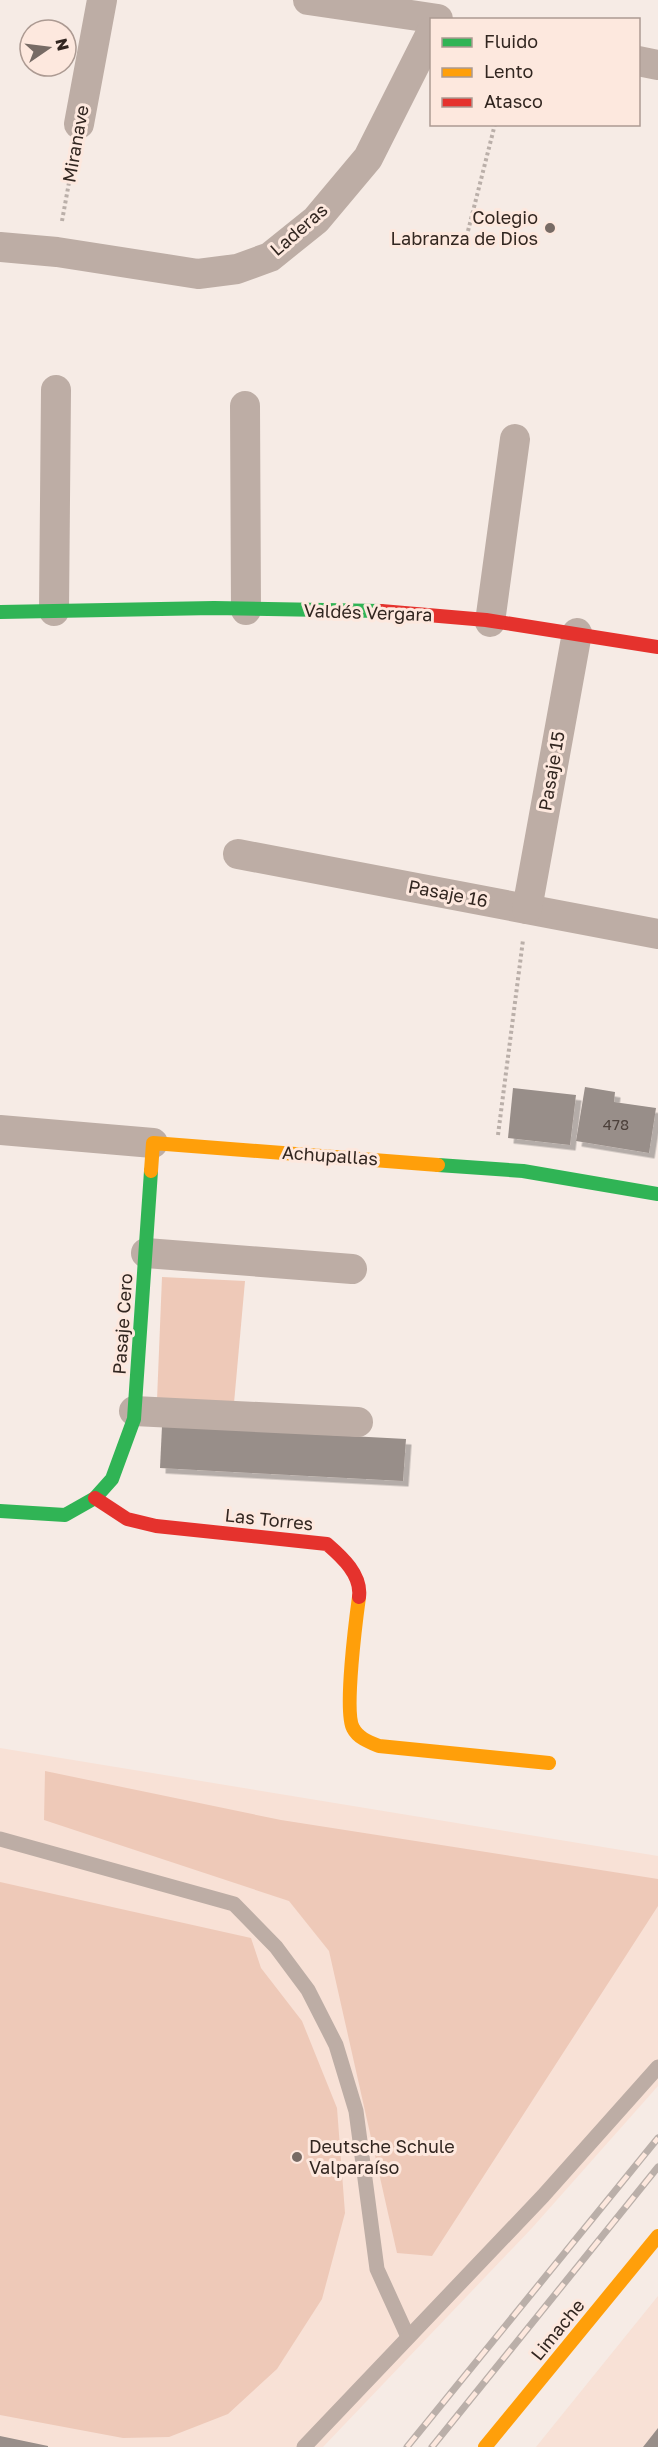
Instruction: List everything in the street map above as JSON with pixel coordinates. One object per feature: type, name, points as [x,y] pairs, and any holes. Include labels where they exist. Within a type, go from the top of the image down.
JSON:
[{"type":"street","name":"Miranave","points":[[79,124],[102,0]]},
{"type":"street","points":[[308,0],[431,18]]},
{"type":"street","points":[[438,18],[446,0]]},
{"type":"street","name":"Laderas","points":[[0,247],[57,252],[198,274],[237,269],[270,257],[316,220],[368,158],[430,36]]},
{"type":"street","points":[[640,61],[658,65]]},
{"type":"street","points":[[54,611],[56,390]]},
{"type":"street","points":[[245,406],[246,610]]},
{"type":"street","points":[[490,622],[515,439]]},
{"type":"street","name":"Valdés Vergara","points":[[0,612],[306,609],[429,614],[577,633],[658,647]]},
{"type":"street","name":"Pasaje 15","points":[[527,909],[577,633]]},
{"type":"street","name":"Pasaje 16","points":[[238,854],[658,934]]},
{"type":"street","name":"Achupallas","points":[[0,1130],[523,1171],[658,1194]]},
{"type":"street","name":"Pasaje Cero","points":[[96,1498],[112,1479],[134,1412],[153,1143]]},
{"type":"street","points":[[146,1253],[352,1269]]},
{"type":"street","points":[[134,1412],[358,1422]]},
{"type":"street","points":[[0,1511],[65,1515],[96,1498]]},
{"type":"street","name":"Las Torres","points":[[96,1498],[127,1519],[156,1526],[327,1544],[348,1563],[360,1590],[350,1703],[352,1727],[365,1741],[379,1746],[549,1762]]},
{"type":"street","name":"Limache","points":[[485,2447],[658,2236]]},
{"type":"lane","points":[[0,1839],[234,1904],[276,1947],[308,1990],[336,2045],[357,2111],[377,2269],[408,2337]]},
{"type":"lane","points":[[304,2447],[543,2196],[658,2067]]},
{"type":"path","name":"Miranave","points":[[57,252],[79,124]]},
{"type":"path","points":[[468,231],[494,126]]},
{"type":"path","points":[[494,1169],[527,909]]},
{"type":"shaded area","points":[[162,1277],[245,1281],[234,1403],[157,1400]]},
{"type":"shaded area","name":"Deutsche Schule Valparaíso","points":[[0,1748],[658,1856],[658,2086],[532,2228],[323,2447],[0,2447]]},
{"type":"shaded area","points":[[45,1771],[281,1820],[658,1879],[658,1906],[432,2256],[397,2253],[329,1951],[289,1901],[44,1820]]},
{"type":"shaded area","points":[[0,1882],[251,1938],[261,1968],[302,2021],[337,2108],[345,2213],[322,2299],[277,2369],[228,2414],[169,2437],[123,2438],[0,2415]]},
{"type":"shaded area","points":[[658,2296],[658,2447],[536,2447]]},
{"type":"building","points":[[585,1087],[615,1092],[614,1102],[656,1108],[649,1153],[576,1141]]},
{"type":"building","points":[[513,1088],[576,1095],[570,1145],[508,1138]]},
{"type":"building","points":[[162,1426],[406,1439],[403,1481],[160,1468]]},
{"type":"building","points":[[658,2428],[658,2447],[643,2447]]},
{"type":"building","points":[[0,2436],[48,2446],[48,2447],[0,2447]]},
{"type":"railway","points":[[407,2447],[658,2138]]},
{"type":"railway","points":[[432,2447],[658,2167]]},
{"type":"traffic: fast","points":[[0,612],[214,608],[381,611]]},
{"type":"traffic: fast","points":[[438,1165],[523,1171],[658,1194]]},
{"type":"traffic: fast","points":[[0,1511],[65,1515],[95,1498],[112,1479],[134,1419],[151,1171]]},
{"type":"traffic: slow","points":[[151,1171],[153,1143],[438,1165]]},
{"type":"traffic: slow","points":[[359,1597],[350,1704],[353,1728],[358,1734],[379,1746],[549,1763]]},
{"type":"traffic: slow","points":[[485,2447],[658,2236]]},
{"type":"traffic: jam","points":[[381,611],[486,620],[658,647]]},
{"type":"traffic: jam","points":[[95,1498],[127,1519],[156,1526],[327,1544],[350,1567],[357,1581],[359,1597]]},
{"type":"place","name":"Colegio Labranza de Dios","points":[[550,228]]},
{"type":"place","name":"Deutsche Schule Valparaíso","points":[[297,2157]]}]
